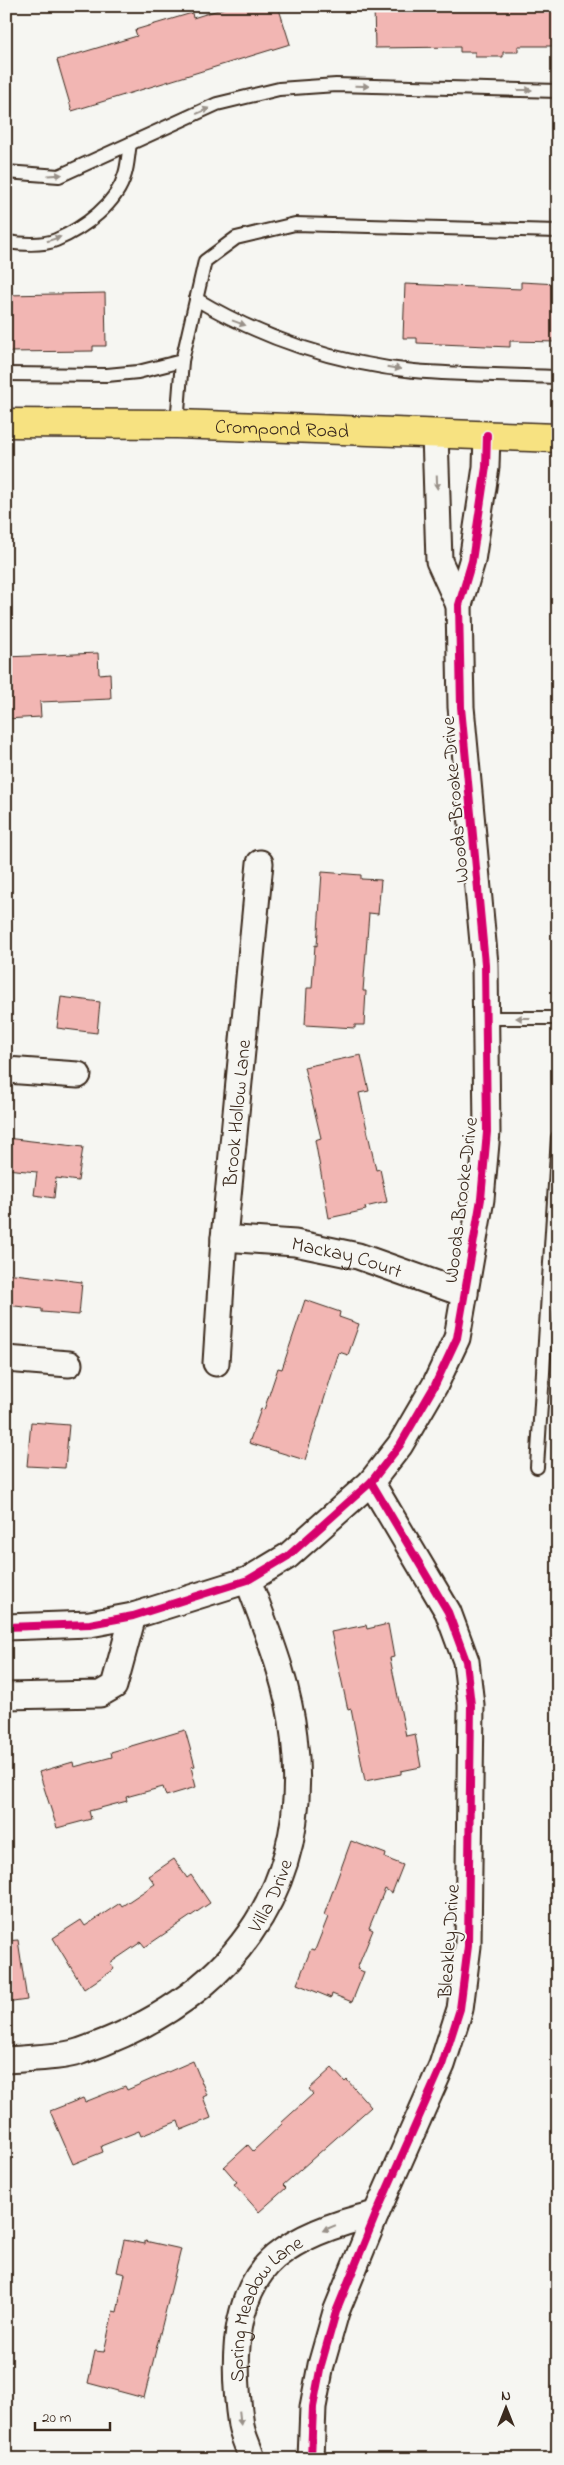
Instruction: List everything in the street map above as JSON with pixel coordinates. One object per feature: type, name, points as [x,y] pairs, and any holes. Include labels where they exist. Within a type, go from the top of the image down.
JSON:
[{"type":"main road","name":"Crompond Road","points":[[6,423],[177,424],[558,438]]},
{"type":"street","name":"Woods Brooke Drive","points":[[435,434],[440,561],[459,605]]},
{"type":"street","name":"Woods Brooke Drive","points":[[6,1627],[90,1624],[133,1616],[248,1580],[288,1556],[371,1482],[400,1445],[435,1385],[457,1338],[481,1199],[487,1132],[485,964],[461,707],[459,605],[472,561],[486,467],[487,435]]},
{"type":"street","name":"Brook Hollow Lane","points":[[216,1363],[224,1238],[260,863]]},
{"type":"street","points":[[6,1070],[78,1075]]},
{"type":"street","name":"Mackay Court","points":[[224,1238],[294,1243],[358,1256],[466,1294]]},
{"type":"street","points":[[6,1359],[69,1364]]},
{"type":"street","name":"Bleakley Drive","points":[[311,2459],[313,2407],[321,2365],[336,2312],[376,2214],[442,2065],[460,2009],[468,1946],[471,1705],[466,1662],[448,1612],[371,1482]]},
{"type":"street","name":"Villa Drive","points":[[6,2060],[80,2052],[147,2023],[204,1985],[235,1954],[263,1916],[283,1873],[292,1834],[297,1787],[294,1736],[283,1675],[248,1580]]},
{"type":"street","points":[[6,1696],[100,1694],[114,1686],[133,1616]]},
{"type":"street","name":"Spring Meadow Lane","points":[[252,2459],[242,2428],[237,2376],[240,2321],[256,2280],[275,2258],[302,2239],[345,2221],[376,2214]]},
{"type":"lane","points":[[6,172],[59,176],[218,104],[279,89],[336,85],[558,91]]},
{"type":"lane","points":[[6,242],[21,244],[55,240],[88,221],[111,202],[125,176],[130,144]]},
{"type":"lane","points":[[177,424],[182,361],[205,261],[236,238],[296,224],[558,231]]},
{"type":"lane","points":[[196,299],[229,319],[320,354],[413,371],[558,377]]},
{"type":"lane","points":[[6,374],[107,374],[138,372],[182,361]]},
{"type":"lane","points":[[487,1018],[558,1018]]},
{"type":"lane","points":[[538,1467],[558,1137]]},
{"type":"building","points":[[231,6],[278,6],[290,44],[72,111],[57,60],[137,36],[135,30],[192,13],[193,18]]},
{"type":"building","points":[[374,6],[558,6],[558,46],[518,46],[518,52],[503,52],[503,57],[475,57],[475,52],[460,52],[460,47],[375,48]]},
{"type":"building","points":[[521,282],[558,284],[558,342],[510,341],[510,347],[417,343],[417,338],[403,338],[405,284],[521,289]]},
{"type":"building","points":[[105,293],[106,346],[93,346],[93,351],[6,352],[6,295]]},
{"type":"building","points":[[98,653],[99,674],[110,673],[111,699],[40,702],[41,717],[6,719],[6,657]]},
{"type":"building","points":[[322,872],[361,875],[361,879],[381,880],[378,914],[369,913],[363,991],[366,991],[364,1025],[355,1025],[355,1028],[305,1025],[307,988],[312,988],[315,945],[317,946]]},
{"type":"building","points":[[61,997],[100,1002],[97,1033],[57,1028]]},
{"type":"building","points":[[361,1055],[369,1091],[359,1093],[376,1170],[380,1169],[387,1202],[365,1207],[366,1210],[329,1218],[315,1140],[321,1138],[304,1067]]},
{"type":"building","points":[[6,1138],[83,1147],[78,1181],[56,1178],[54,1198],[34,1195],[37,1172],[6,1169]]},
{"type":"building","points":[[6,1273],[82,1282],[79,1315],[42,1312],[42,1309],[6,1305]]},
{"type":"building","points":[[305,1300],[340,1312],[339,1317],[359,1324],[348,1355],[339,1352],[305,1460],[249,1443],[261,1409],[264,1410],[278,1368],[282,1369]]},
{"type":"building","points":[[31,1422],[69,1425],[65,1468],[27,1466]]},
{"type":"building","points":[[388,1624],[394,1657],[390,1658],[406,1736],[415,1734],[421,1767],[401,1771],[401,1774],[365,1781],[351,1709],[348,1710],[331,1632],[366,1625],[367,1629]]},
{"type":"building","points":[[185,1730],[195,1766],[191,1767],[196,1787],[166,1796],[163,1787],[126,1797],[127,1801],[89,1811],[91,1819],[57,1828],[39,1772],[73,1762],[74,1767],[112,1757],[111,1752]]},
{"type":"building","points":[[351,1841],[386,1854],[385,1858],[403,1865],[392,1893],[385,1889],[369,1928],[373,1930],[357,1969],[364,1972],[352,2002],[332,1994],[331,1998],[297,1984],[311,1949],[315,1950],[328,1917],[324,1915]]},
{"type":"building","points":[[174,1859],[187,1878],[191,1875],[210,1903],[145,1947],[141,1942],[110,1963],[114,1969],[84,1989],[53,1938],[81,1920],[85,1926],[120,1903],[122,1906],[155,1884],[149,1876]]},
{"type":"building","points":[[18,1940],[27,2000],[6,2003],[6,1941]]},
{"type":"building","points":[[193,2061],[207,2095],[203,2097],[211,2118],[181,2130],[178,2121],[141,2136],[139,2131],[101,2146],[103,2152],[73,2164],[50,2111],[83,2098],[85,2102],[125,2086],[127,2090]]},
{"type":"building","points":[[332,2068],[345,2082],[347,2080],[371,2107],[283,2185],[286,2188],[259,2212],[234,2184],[237,2182],[224,2167],[248,2145],[253,2151],[313,2094],[309,2089]]},
{"type":"building","points":[[124,2240],[145,2244],[145,2241],[181,2249],[144,2398],[88,2383],[95,2351],[104,2352],[113,2311],[117,2312],[125,2274],[117,2272]]},
{"type":"cycle path","points":[[6,1627],[90,1624],[133,1616],[248,1580],[288,1556],[371,1482],[400,1445],[435,1385],[457,1338],[481,1199],[487,1132],[485,964],[461,707],[459,605],[472,561],[486,467],[487,435]]},
{"type":"cycle path","points":[[311,2459],[313,2407],[321,2365],[336,2312],[376,2214],[442,2065],[460,2009],[468,1946],[471,1705],[466,1661],[448,1612],[371,1482]]}]
